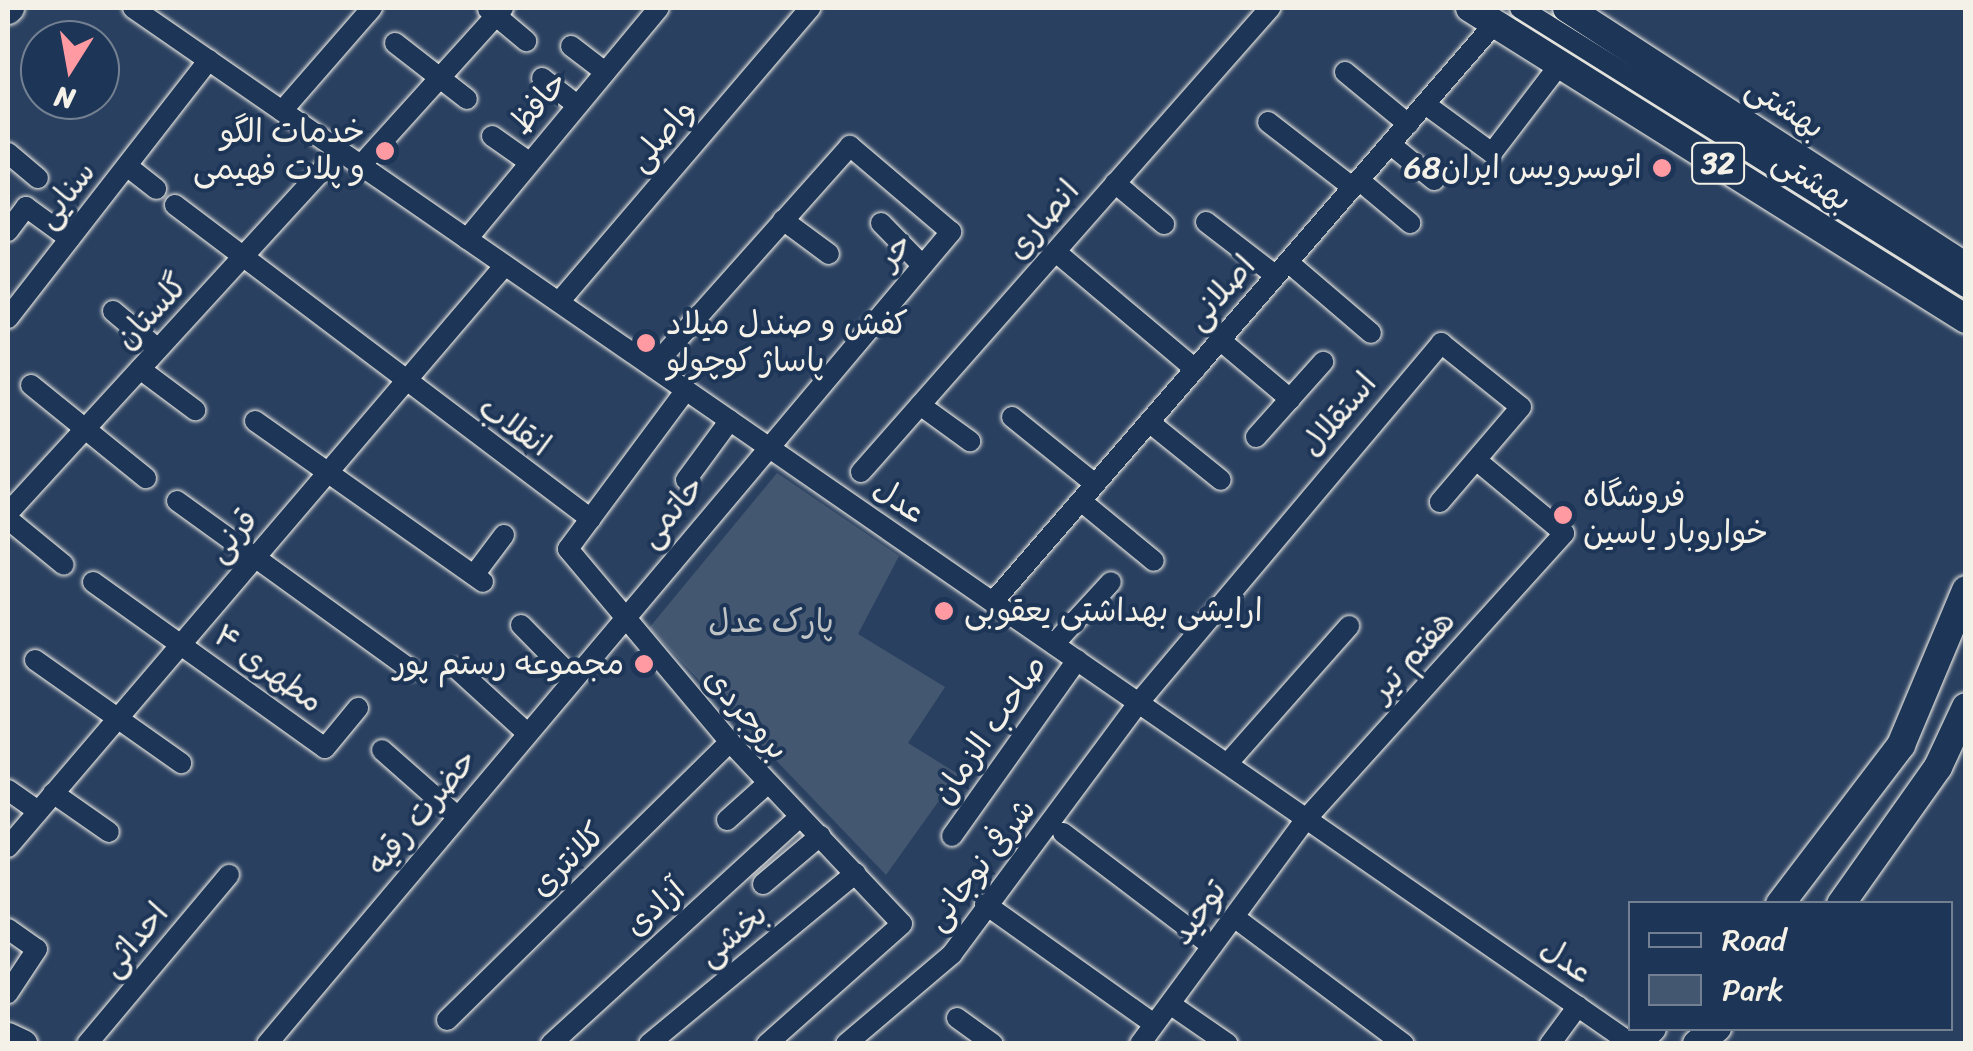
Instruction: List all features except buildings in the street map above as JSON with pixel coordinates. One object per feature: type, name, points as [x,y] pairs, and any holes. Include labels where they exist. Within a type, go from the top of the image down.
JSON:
[{"type":"main road","name":"بهشتى","points":[[1470,8],[1961,305]]},
{"type":"main road","name":"بهشتی","points":[[1567,8],[1966,266]]},
{"type":"main road","points":[[1961,305],[1966,336]]},
{"type":"main road","points":[[1782,901],[1902,745],[1966,590]]},
{"type":"main road","points":[[1843,901],[1938,767],[1966,708]]},
{"type":"main road","points":[[8,1036],[23,1044]]},
{"type":"street","points":[[8,10],[19,8]]},
{"type":"street","name":"عدل","points":[[133,8],[1634,1044]]},
{"type":"street","points":[[282,111],[372,8]]},
{"type":"street","name":"حافظ","points":[[468,239],[656,8]]},
{"type":"street","name":"واصلی","points":[[559,302],[810,8]]},
{"type":"street","name":"انصاری","points":[[860,472],[1270,8]]},
{"type":"street","points":[[1520,8],[1961,305]]},
{"type":"street","points":[[1537,8],[1966,277]]},
{"type":"street","points":[[362,166],[495,10],[526,41]]},
{"type":"street","name":"اصلانی","points":[[993,602],[1494,24]]},
{"type":"street","points":[[395,43],[467,99]]},
{"type":"street","points":[[571,46],[605,72]]},
{"type":"street","name":"سنایی","points":[[8,318],[209,60]]},
{"type":"street","points":[[1425,104],[1492,153],[1560,64]]},
{"type":"street","points":[[1345,72],[1408,124]]},
{"type":"street","points":[[542,78],[577,105]]},
{"type":"street","points":[[1268,122],[1410,223]]},
{"type":"street","points":[[492,136],[529,162]]},
{"type":"street","points":[[1390,144],[1434,180]]},
{"type":"street","name":"حر","points":[[766,445],[951,232],[850,146],[783,220]]},
{"type":"street","name":"گلستان","points":[[8,516],[340,151]]},
{"type":"street","points":[[8,153],[38,178]]},
{"type":"street","points":[[127,166],[156,189]]},
{"type":"street","points":[[1115,183],[1164,224]]},
{"type":"street","name":"انقلاب","points":[[175,205],[298,306],[591,519]]},
{"type":"street","points":[[8,231],[26,207],[70,239]]},
{"type":"street","points":[[654,367],[783,220],[829,254]]},
{"type":"street","points":[[1206,222],[1282,269],[1371,332]]},
{"type":"street","points":[[881,223],[922,265]]},
{"type":"street","points":[[1056,252],[1195,369]]},
{"type":"street","name":"قرنی","points":[[8,847],[505,265]]},
{"type":"street","points":[[113,311],[158,349]]},
{"type":"street","points":[[1220,340],[1290,399]]},
{"type":"street","name":"استقلال","points":[[1140,702],[1441,343],[1521,407],[1440,502]]},
{"type":"street","points":[[1256,437],[1323,362]]},
{"type":"street","points":[[140,369],[195,410]]},
{"type":"street","points":[[30,384],[146,478]]},
{"type":"street","name":"بروجردی","points":[[686,390],[568,550],[767,784],[902,924],[769,1043]]},
{"type":"street","points":[[920,405],[970,441]]},
{"type":"street","points":[[1012,417],[1096,484]]},
{"type":"street","points":[[255,420],[478,578],[504,535]]},
{"type":"street","points":[[686,480],[730,420]]},
{"type":"street","points":[[1150,422],[1221,480]]},
{"type":"street","name":"حاتمی","points":[[623,618],[766,445]]},
{"type":"street","name":"هفتم تیر","points":[[1306,819],[1564,533],[1476,460]]},
{"type":"street","points":[[177,501],[411,670]]},
{"type":"street","points":[[1081,501],[1154,561]]},
{"type":"street","points":[[8,516],[64,565]]},
{"type":"street","points":[[93,582],[182,643]]},
{"type":"street","points":[[1054,644],[1111,582]]},
{"type":"street","name":"حضرت رقیه","points":[[267,1044],[623,618]]},
{"type":"street","points":[[521,625],[573,678]]},
{"type":"street","points":[[1228,763],[1349,626]]},
{"type":"street","name":"مطهری ۴","points":[[182,643],[324,748],[358,708]]},
{"type":"street","points":[[36,660],[181,763]]},
{"type":"street","name":"صاحب الزمان","points":[[952,836],[1077,660]]},
{"type":"street","points":[[457,669],[527,733]]},
{"type":"street","name":"شرفی نوجانی","points":[[846,1044],[952,954],[985,904],[1140,702]]},
{"type":"street","name":"کلانتری","points":[[447,1020],[730,742]]},
{"type":"street","points":[[382,750],[458,817]]},
{"type":"street","points":[[727,820],[767,784]]},
{"type":"street","points":[[8,790],[38,811]]},
{"type":"street","points":[[53,794],[108,832]]},
{"type":"street","name":"آزادی","points":[[551,1044],[800,817]]},
{"type":"street","name":"توحید","points":[[1140,1044],[1306,819]]},
{"type":"street","points":[[1063,833],[1212,946]]},
{"type":"street","points":[[763,884],[820,836]]},
{"type":"street","name":"بخشی","points":[[649,1044],[856,873]]},
{"type":"street","name":"احداثی","points":[[88,1044],[230,875]]},
{"type":"street","points":[[985,904],[1154,1024]]},
{"type":"street","points":[[1234,917],[1404,1044]]},
{"type":"street","points":[[8,929],[37,949],[8,993]]},
{"type":"street","points":[[1170,1004],[1228,1044]]},
{"type":"street","points":[[1550,1044],[1578,1006]]},
{"type":"street","points":[[957,1018],[993,1044]]},
{"type":"green space","name":"پارک عدل","points":[[777,473],[899,556],[858,634],[945,687],[908,743],[958,774],[886,875],[649,628]]},
{"type":"place","name":"خدمات الگو و پلات فهیمی","points":[[385,151]]},
{"type":"place","name":"اتوسرویس ایران68","points":[[1662,168]]},
{"type":"place","name":"کفش و صندل میلاد پاساژ کوچولو","points":[[646,343]]},
{"type":"place","name":"فروشگاه خواروبار یاسین","points":[[1563,515]]},
{"type":"place","name":"ارایشی بهداشتی یعقوبی","points":[[944,611]]},
{"type":"place","name":"مجموعه رستم پور","points":[[644,664]]}]
